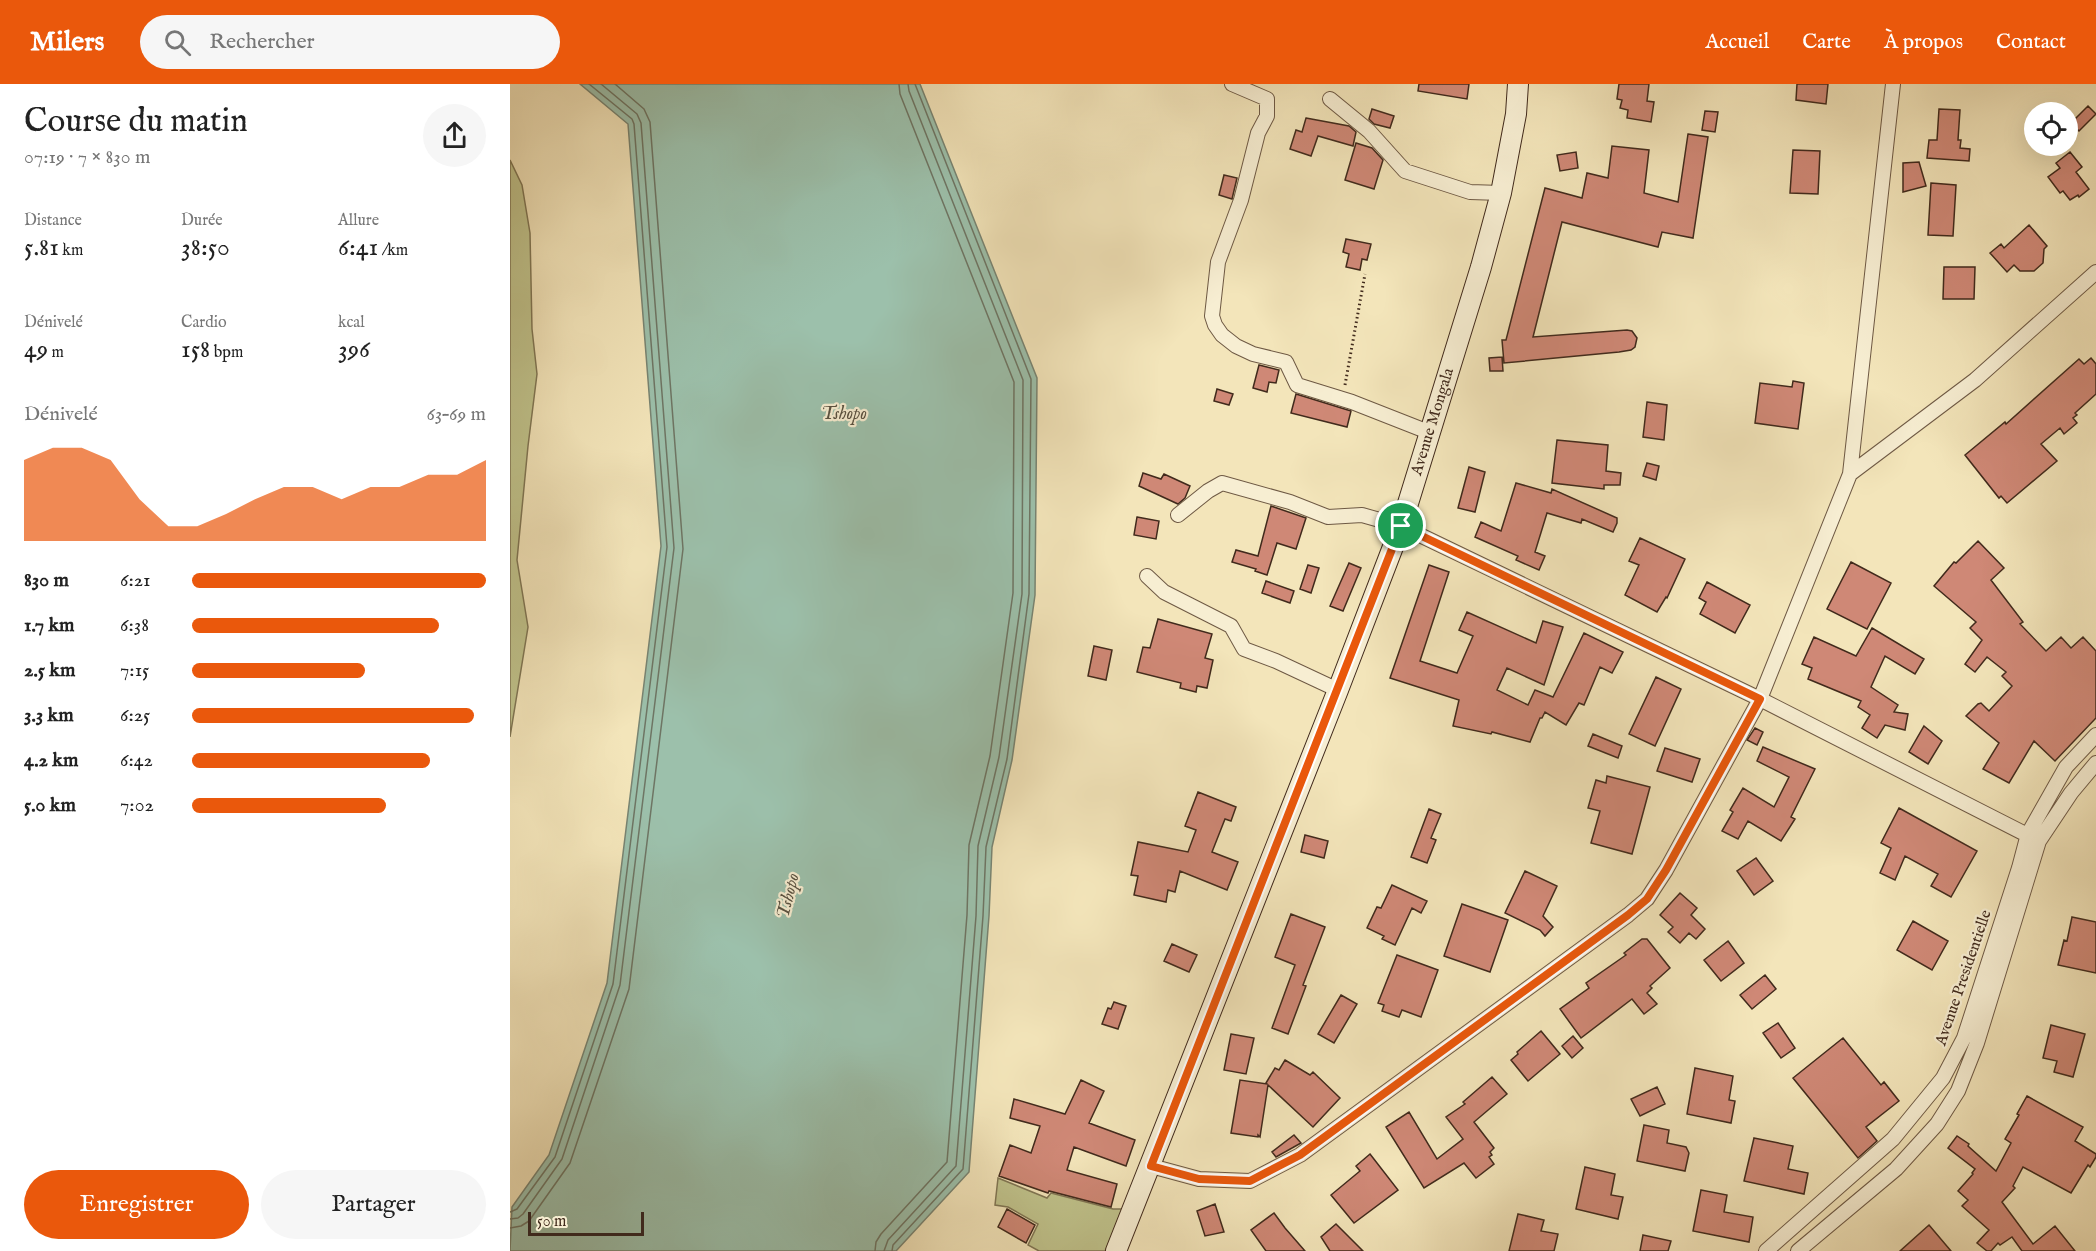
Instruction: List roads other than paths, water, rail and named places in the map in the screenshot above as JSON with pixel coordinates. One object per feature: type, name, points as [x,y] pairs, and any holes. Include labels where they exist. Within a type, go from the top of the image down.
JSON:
[{"type":"street","points":[[1232,84],[1267,99],[1267,116],[1258,132],[1241,200],[1218,262],[1212,316],[1215,325],[1221,335],[1236,346],[1253,354],[1286,362],[1297,385],[1343,399],[1431,433]]},
{"type":"street","name":"Avenue Mongala","points":[[1116,1251],[1401,526],[1431,433],[1501,193],[1516,114],[1518,84]]},
{"type":"street","points":[[1151,1166],[1199,1179],[1250,1181],[1300,1155],[1647,899],[1666,870],[1760,699],[1850,474],[1893,84]]},
{"type":"street","points":[[1330,99],[1369,131],[1405,171],[1470,192],[1501,193]]},
{"type":"street","points":[[1850,474],[1975,380],[2096,272]]},
{"type":"street","points":[[1178,514],[1222,483],[1290,502],[1328,517],[1362,515],[1401,526],[1760,699],[2034,838]]},
{"type":"street","points":[[1147,576],[1164,592],[1230,626],[1244,649],[1276,660],[1338,690]]},
{"type":"street","name":"Avenue Presidentielle","points":[[1798,1251],[1896,1169],[1942,1116],[1958,1091],[1971,1040],[2034,838],[2067,767],[2096,735]]},
{"type":"street","name":"Avenue Presidentielle","points":[[2034,838],[2096,763]]},
{"type":"street","name":"Avenue Presidentielle","points":[[1766,1251],[1880,1151],[1918,1111],[1971,1040]]},
{"type":"street","points":[[1880,1151],[1896,1169]]},
{"type":"water","name":"Tshopo","points":[[580,84],[920,84],[1037,378],[1035,595],[1012,760],[992,847],[989,916],[969,1172],[896,1251],[510,1251],[512,1207],[549,1155],[607,983],[661,546],[628,124]]}]
